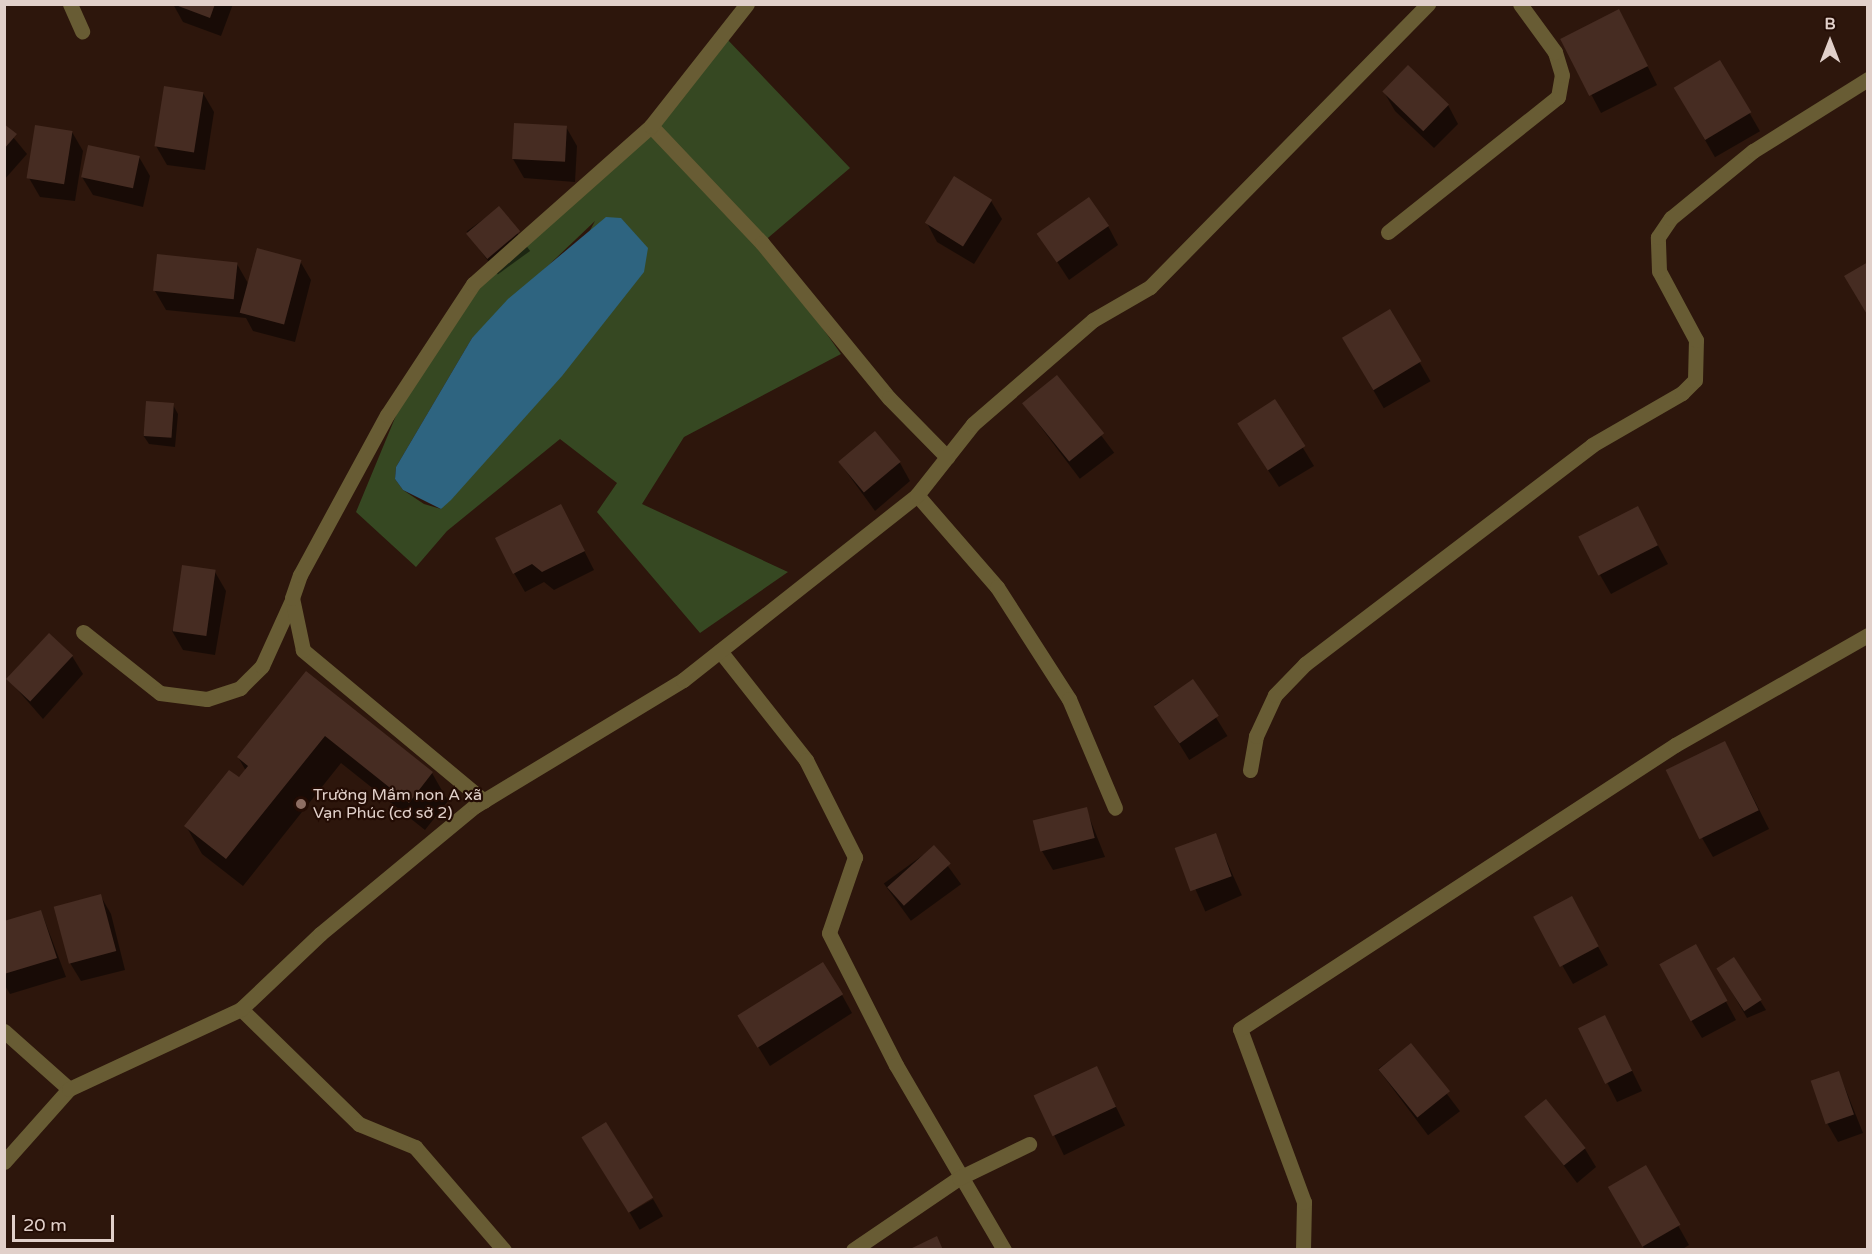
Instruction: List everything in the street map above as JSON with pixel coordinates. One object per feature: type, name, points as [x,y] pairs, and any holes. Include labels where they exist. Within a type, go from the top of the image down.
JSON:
[{"type":"street","points":[[70,4],[82,31]]},
{"type":"street","points":[[83,632],[160,693],[207,699],[240,688],[262,666],[292,598],[387,415],[473,284],[651,126],[747,4]]},
{"type":"street","points":[[1388,232],[1558,97],[1562,75],[1555,52],[1520,4]]},
{"type":"street","points":[[4,1162],[69,1089],[241,1009],[320,934],[484,801],[683,680],[917,495],[973,424],[1093,320],[1150,287],[1427,5]]},
{"type":"street","points":[[1250,770],[1256,736],[1275,695],[1305,664],[1592,445],[1689,386],[1698,349],[1659,272],[1658,237],[1671,218],[1753,151],[1868,79]]},
{"type":"street","points":[[651,126],[747,226],[889,398],[947,457]]},
{"type":"street","points":[[917,495],[997,587],[1069,699],[1115,808]]},
{"type":"street","points":[[292,598],[296,632],[314,662],[484,801]]},
{"type":"street","points":[[1303,1250],[1304,1202],[1240,1029],[1675,745],[1868,635]]},
{"type":"street","points":[[720,651],[806,760],[855,857],[829,933],[959,1178],[1004,1250]]},
{"type":"street","points":[[241,1009],[359,1124],[415,1147],[504,1250]]},
{"type":"street","points":[[4,1031],[69,1089]]},
{"type":"street","points":[[853,1250],[959,1178],[1029,1144]]},
{"type":"green space","points":[[726,38],[850,168],[762,243],[841,354],[684,437],[642,504],[788,572],[700,633],[597,512],[617,483],[560,439],[447,531],[416,567],[356,512],[407,389],[449,312],[660,122]],"holes":[[[595,221],[441,509],[424,504],[403,490],[395,479],[396,467],[472,338]]]},
{"type":"water","points":[[606,217],[621,218],[648,248],[644,272],[562,376],[451,500],[441,509],[403,490],[395,479],[396,467],[472,338],[508,299]]},
{"type":"building","points":[[173,4],[215,4],[210,18]]},
{"type":"building","points":[[1619,9],[1648,66],[1589,96],[1560,39]]},
{"type":"building","points":[[1720,60],[1751,112],[1705,140],[1674,88]]},
{"type":"building","points":[[1408,65],[1449,105],[1423,131],[1382,92]]},
{"type":"building","points":[[164,86],[204,92],[194,153],[154,146]]},
{"type":"building","points":[[514,123],[567,126],[565,162],[512,159]]},
{"type":"building","points":[[4,124],[17,134],[4,149]]},
{"type":"building","points":[[35,125],[73,131],[64,184],[27,178]]},
{"type":"building","points":[[88,145],[140,156],[133,188],[81,177]]},
{"type":"building","points":[[954,176],[992,200],[963,246],[925,223]]},
{"type":"building","points":[[1089,197],[1109,226],[1057,262],[1037,234]]},
{"type":"building","points":[[499,206],[520,231],[487,259],[466,234]]},
{"type":"building","points":[[257,248],[301,260],[284,325],[240,313]]},
{"type":"building","points":[[157,254],[238,262],[234,299],[153,291]]},
{"type":"building","points":[[1868,262],[1868,316],[1844,276]]},
{"type":"building","points":[[1390,309],[1421,361],[1373,390],[1342,338]]},
{"type":"building","points":[[1057,375],[1104,433],[1069,462],[1022,403]]},
{"type":"building","points":[[1275,399],[1305,446],[1268,470],[1237,424]]},
{"type":"building","points":[[146,401],[174,403],[171,438],[144,436]]},
{"type":"building","points":[[875,431],[901,462],[864,492],[838,462]]},
{"type":"building","points":[[561,504],[585,551],[542,572],[532,564],[513,574],[495,538]]},
{"type":"building","points":[[1638,506],[1658,545],[1598,576],[1578,536]]},
{"type":"building","points":[[182,565],[216,570],[206,636],[173,631]]},
{"type":"building","points":[[49,633],[73,656],[30,702],[6,679]]},
{"type":"building","points":[[306,671],[433,772],[409,803],[325,736],[226,859],[184,826],[229,770],[239,777],[248,766],[237,757]]},
{"type":"building","points":[[1193,679],[1219,716],[1179,743],[1154,707]]},
{"type":"building","points":[[1725,741],[1759,810],[1699,839],[1666,770]]},
{"type":"building","points":[[1087,807],[1095,838],[1040,852],[1033,821]]},
{"type":"building","points":[[1216,833],[1232,876],[1190,891],[1175,848]]},
{"type":"building","points":[[934,845],[951,864],[904,906],[887,887]]},
{"type":"building","points":[[101,894],[116,951],[69,964],[54,907]]},
{"type":"building","points":[[1572,896],[1599,946],[1560,967],[1533,917]]},
{"type":"building","points":[[41,910],[57,958],[4,974],[4,921]]},
{"type":"building","points":[[1696,944],[1728,1001],[1691,1021],[1659,964]]},
{"type":"building","points":[[1734,957],[1762,1000],[1744,1011],[1716,968]]},
{"type":"building","points":[[823,962],[843,994],[757,1048],[737,1016]]},
{"type":"building","points":[[1605,1015],[1632,1071],[1605,1084],[1578,1028]]},
{"type":"building","points":[[1411,1043],[1450,1091],[1417,1118],[1378,1069]]},
{"type":"building","points":[[1097,1066],[1116,1107],[1053,1136],[1034,1096]]},
{"type":"building","points":[[1839,1071],[1854,1114],[1826,1124],[1811,1081]]},
{"type":"building","points":[[1546,1099],[1586,1148],[1564,1166],[1524,1117]]},
{"type":"building","points":[[606,1122],[653,1197],[629,1213],[581,1137]]},
{"type":"building","points":[[1646,1165],[1680,1225],[1642,1247],[1608,1187]]},
{"type":"building","points":[[937,1236],[943,1250],[908,1250]]},
{"type":"place","name":"Trường Mầm non A xã Vạn Phúc (cơ sở 2)","points":[[301,804]]}]
